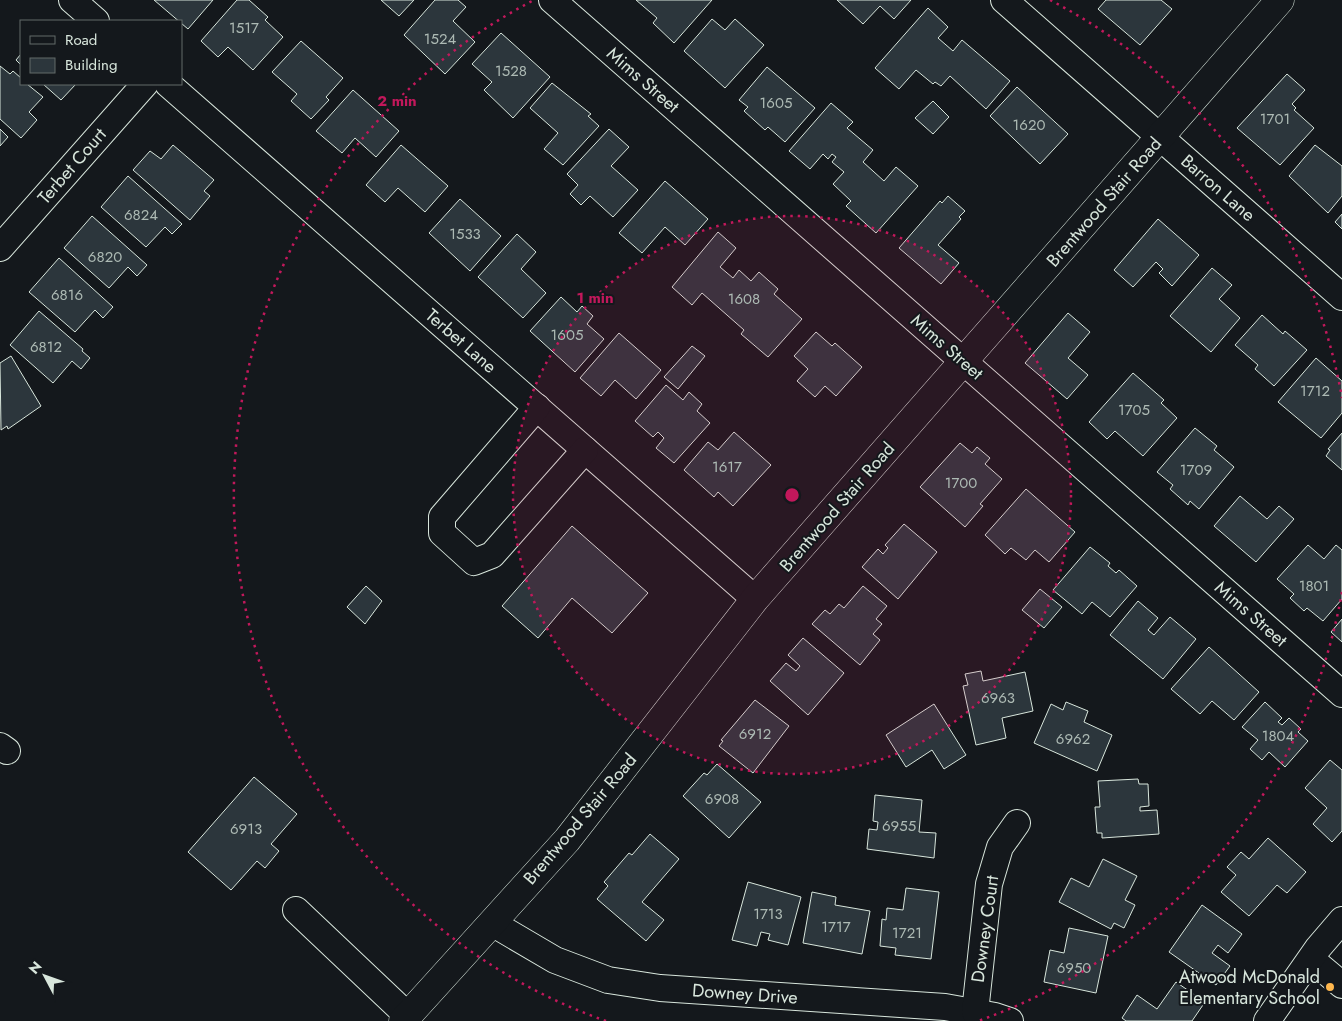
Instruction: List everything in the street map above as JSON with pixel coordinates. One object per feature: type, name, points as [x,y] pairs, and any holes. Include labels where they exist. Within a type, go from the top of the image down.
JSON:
[{"type":"main road","name":"Brentwood Stair Road","points":[[405,1018],[567,840],[755,599],[1280,0]]},
{"type":"street","points":[[72,0],[95,20]]},
{"type":"street","name":"Mims Street","points":[[552,0],[1342,694]]},
{"type":"street","name":"Barron Lane","points":[[1004,0],[1342,297]]},
{"type":"street","name":"Terbet Court","points":[[0,248],[144,85]]},
{"type":"street","name":"Terbet Lane","points":[[169,85],[755,599]]},
{"type":"street","points":[[537,408],[442,517],[442,532],[474,562],[492,555],[585,450]]},
{"type":"street","name":"Downey Court","points":[[975,1012],[989,884],[1000,847],[1018,823]]},
{"type":"street","points":[[296,910],[405,1018]]},
{"type":"street","points":[[1267,1021],[1311,958],[1342,920]]},
{"type":"street","name":"Downey Drive","points":[[492,923],[555,960],[608,980],[660,988],[945,1007],[1010,1021]]},
{"type":"street","points":[[1311,958],[1342,985]]},
{"type":"building","points":[[154,0],[213,0],[188,29],[182,24],[182,20],[177,20]]},
{"type":"building","points":[[237,0],[249,0],[268,17],[265,20],[283,37],[253,70],[228,47],[218,57],[201,41]]},
{"type":"building","points":[[381,0],[414,0],[399,16]]},
{"type":"building","points":[[435,0],[458,0],[466,7],[453,21],[475,42],[445,74],[404,35]]},
{"type":"building","points":[[636,0],[712,0],[674,43],[653,23],[657,18]]},
{"type":"building","points":[[837,0],[911,0],[894,19],[880,6],[863,24]]},
{"type":"building","points":[[1106,0],[1161,0],[1172,9],[1140,45],[1098,9]]},
{"type":"building","points":[[928,8],[948,27],[938,38],[953,51],[962,40],[1010,81],[986,109],[950,76],[941,86],[935,82],[933,84],[916,70],[899,89],[875,68]]},
{"type":"building","points":[[712,19],[725,30],[735,19],[764,45],[725,88],[684,51]]},
{"type":"building","points":[[501,33],[550,77],[513,118],[484,90],[492,82],[472,64]]},
{"type":"building","points":[[301,41],[343,78],[326,97],[329,100],[311,119],[291,101],[297,94],[272,72]]},
{"type":"building","points":[[20,55],[20,64],[16,60]]},
{"type":"building","points":[[0,66],[10,74],[13,71],[20,77],[20,85],[28,85],[43,97],[29,112],[37,120],[21,138],[0,119]]},
{"type":"building","points":[[767,67],[815,108],[785,142],[768,127],[765,130],[744,111],[748,107],[739,100]]},
{"type":"building","points":[[1287,74],[1305,90],[1292,104],[1296,108],[1294,110],[1314,128],[1280,165],[1237,128]]},
{"type":"building","points":[[552,83],[591,114],[588,116],[599,126],[563,165],[544,149],[558,133],[530,108]]},
{"type":"building","points":[[44,85],[75,85],[61,100]]},
{"type":"building","points":[[1017,87],[1068,134],[1040,164],[990,116]]},
{"type":"building","points":[[353,90],[399,131],[376,157],[355,138],[342,153],[316,131]]},
{"type":"building","points":[[933,101],[949,117],[933,134],[915,118]]},
{"type":"building","points":[[831,103],[853,122],[847,128],[873,150],[863,162],[884,181],[896,167],[918,186],[876,233],[846,206],[851,201],[833,184],[844,172],[832,162],[836,157],[832,154],[828,159],[823,154],[810,169],[789,151]]},
{"type":"building","points":[[0,129],[8,137],[0,146]]},
{"type":"building","points":[[609,129],[629,147],[611,166],[638,190],[613,217],[590,196],[581,205],[570,194],[578,185],[567,174]]},
{"type":"building","points":[[173,145],[214,180],[204,191],[210,196],[190,220],[133,170],[150,151],[161,159]]},
{"type":"building","points":[[401,145],[448,186],[425,212],[398,188],[385,202],[366,185]]},
{"type":"building","points":[[1315,145],[1342,166],[1342,196],[1328,213],[1289,176]]},
{"type":"building","points":[[128,176],[182,224],[172,234],[165,227],[146,247],[101,207]]},
{"type":"building","points":[[665,181],[708,219],[685,245],[665,227],[642,253],[619,233]]},
{"type":"building","points":[[948,196],[965,211],[959,217],[961,219],[938,245],[959,263],[941,284],[899,248],[940,201],[942,203]]},
{"type":"building","points":[[460,199],[501,236],[470,271],[429,233]]},
{"type":"building","points":[[1342,214],[1342,229],[1335,222]]},
{"type":"building","points":[[92,216],[147,265],[137,276],[128,267],[109,288],[64,248]]},
{"type":"building","points":[[1158,219],[1199,255],[1172,286],[1159,273],[1163,269],[1156,262],[1133,287],[1114,270]]},
{"type":"building","points":[[718,232],[736,248],[720,267],[733,278],[739,270],[751,281],[759,272],[778,289],[774,294],[802,319],[768,357],[741,334],[744,330],[702,293],[692,305],[672,287]]},
{"type":"building","points":[[517,234],[536,252],[521,269],[546,293],[523,318],[478,277]]},
{"type":"building","points":[[59,258],[113,307],[103,318],[95,310],[75,332],[29,292]]},
{"type":"building","points":[[1212,268],[1232,285],[1219,299],[1240,318],[1211,352],[1170,316]]},
{"type":"building","points":[[561,297],[577,312],[582,306],[593,316],[587,324],[604,339],[575,372],[530,331]]},
{"type":"building","points":[[39,311],[83,349],[82,351],[90,358],[81,369],[72,361],[53,383],[10,345]]},
{"type":"building","points":[[1068,313],[1090,332],[1068,358],[1088,375],[1067,399],[1025,363]]},
{"type":"building","points":[[1262,315],[1283,334],[1285,331],[1307,350],[1274,386],[1255,369],[1258,365],[1235,345]]},
{"type":"building","points":[[816,332],[832,346],[835,343],[862,367],[836,396],[825,386],[815,397],[797,381],[808,369],[794,356]]},
{"type":"building","points":[[619,333],[661,370],[636,399],[615,380],[601,396],[580,378]]},
{"type":"building","points":[[692,346],[705,356],[678,389],[664,377]]},
{"type":"building","points":[[11,356],[41,406],[8,429],[7,426],[1,430],[0,363]]},
{"type":"building","points":[[1316,358],[1342,381],[1342,413],[1321,438],[1278,402]]},
{"type":"building","points":[[1133,373],[1164,400],[1161,403],[1177,418],[1143,456],[1115,431],[1107,439],[1089,422]]},
{"type":"building","points":[[666,385],[683,400],[689,392],[702,404],[697,411],[710,423],[674,463],[656,448],[664,438],[658,432],[653,437],[635,421]]},
{"type":"building","points":[[1195,428],[1217,446],[1214,450],[1234,467],[1199,509],[1190,501],[1188,505],[1170,489],[1173,485],[1157,472]]},
{"type":"building","points":[[734,432],[771,465],[733,506],[718,492],[714,497],[684,470],[708,442],[718,450]]},
{"type":"building","points":[[1342,433],[1342,470],[1326,456],[1330,450],[1328,449]]},
{"type":"building","points":[[960,443],[972,453],[977,447],[990,458],[985,464],[1002,479],[980,504],[983,506],[965,527],[920,487]]},
{"type":"building","points":[[1026,489],[1075,532],[1049,562],[1035,550],[1026,560],[1011,548],[1005,554],[985,535]]},
{"type":"building","points":[[1240,496],[1267,519],[1279,506],[1294,519],[1256,562],[1214,526]]},
{"type":"building","points":[[904,524],[937,552],[898,599],[862,567],[878,549],[883,554],[888,548],[885,545]]},
{"type":"building","points":[[572,526],[648,593],[612,633],[572,598],[538,638],[502,606]]},
{"type":"building","points":[[1308,545],[1324,559],[1336,545],[1342,550],[1342,599],[1323,621],[1307,608],[1304,611],[1290,598],[1294,594],[1277,579]]},
{"type":"building","points":[[1090,547],[1110,563],[1108,566],[1116,573],[1119,570],[1137,586],[1110,617],[1092,602],[1082,614],[1053,590]]},
{"type":"building","points":[[366,586],[382,601],[365,624],[347,607]]},
{"type":"building","points":[[863,586],[887,606],[876,619],[882,624],[873,634],[880,640],[860,665],[812,624],[825,610],[830,614],[839,604],[844,608]]},
{"type":"building","points":[[1040,589],[1062,607],[1044,628],[1022,610]]},
{"type":"building","points":[[1138,601],[1158,618],[1148,630],[1154,635],[1170,617],[1196,639],[1163,679],[1110,635]]},
{"type":"building","points":[[1342,619],[1342,642],[1331,632]]},
{"type":"building","points":[[803,638],[844,673],[808,715],[770,681],[786,663],[796,671],[800,666],[788,655]]},
{"type":"building","points":[[1209,647],[1259,692],[1234,720],[1212,701],[1200,714],[1171,689]]},
{"type":"building","points":[[981,671],[983,681],[1025,672],[1033,711],[1002,718],[1006,738],[976,745],[963,686],[968,685],[965,674]]},
{"type":"building","points":[[755,700],[789,726],[753,773],[719,746],[723,741],[721,740]]},
{"type":"building","points":[[1066,702],[1088,711],[1084,722],[1112,735],[1097,771],[1034,743],[1051,704],[1063,710]]},
{"type":"building","points":[[1265,702],[1282,718],[1278,722],[1282,725],[1289,718],[1301,729],[1298,732],[1308,741],[1285,767],[1269,752],[1262,760],[1250,749],[1258,740],[1242,727]]},
{"type":"building","points":[[934,704],[966,755],[944,769],[932,750],[906,767],[886,735]]},
{"type":"building","points":[[1330,760],[1342,770],[1342,831],[1332,842],[1313,824],[1327,808],[1305,788]]},
{"type":"building","points":[[717,764],[761,802],[729,838],[683,796],[704,773],[707,775]]},
{"type":"building","points":[[254,777],[297,814],[271,844],[279,851],[265,868],[257,861],[231,890],[188,852]]},
{"type":"building","points":[[1138,779],[1139,784],[1148,784],[1149,806],[1140,807],[1140,811],[1157,810],[1159,834],[1102,838],[1102,833],[1097,833],[1095,807],[1100,807],[1098,781]]},
{"type":"building","points":[[875,795],[922,800],[919,832],[936,833],[934,858],[867,849],[869,829],[877,830],[878,822],[873,821]]},
{"type":"building","points":[[650,834],[679,859],[642,902],[664,920],[646,941],[597,899],[608,886],[604,882],[629,853],[632,855]]},
{"type":"building","points":[[1268,838],[1306,872],[1287,893],[1277,885],[1249,916],[1221,892],[1236,875],[1227,867],[1241,852],[1249,859]]},
{"type":"building","points":[[1103,859],[1137,876],[1125,900],[1135,905],[1124,928],[1114,923],[1111,929],[1059,902],[1071,878],[1089,887]]},
{"type":"building","points":[[748,882],[801,897],[788,945],[768,940],[770,934],[761,932],[757,946],[732,940]]},
{"type":"building","points":[[906,888],[939,892],[931,959],[895,955],[896,948],[880,946],[882,919],[886,920],[887,908],[903,910]]},
{"type":"building","points":[[812,892],[836,897],[835,905],[870,911],[862,954],[803,943]]},
{"type":"building","points":[[1202,905],[1242,934],[1228,953],[1218,945],[1212,953],[1230,966],[1216,985],[1169,952]]},
{"type":"building","points":[[1069,928],[1108,936],[1096,993],[1044,982],[1050,950],[1064,953]]},
{"type":"building","points":[[1176,982],[1205,1002],[1192,1021],[1126,1021],[1122,1018],[1137,995],[1157,1009]]},
{"type":"place","name":"Atwood McDonald Elementary School","points":[[1330,987]]}]
